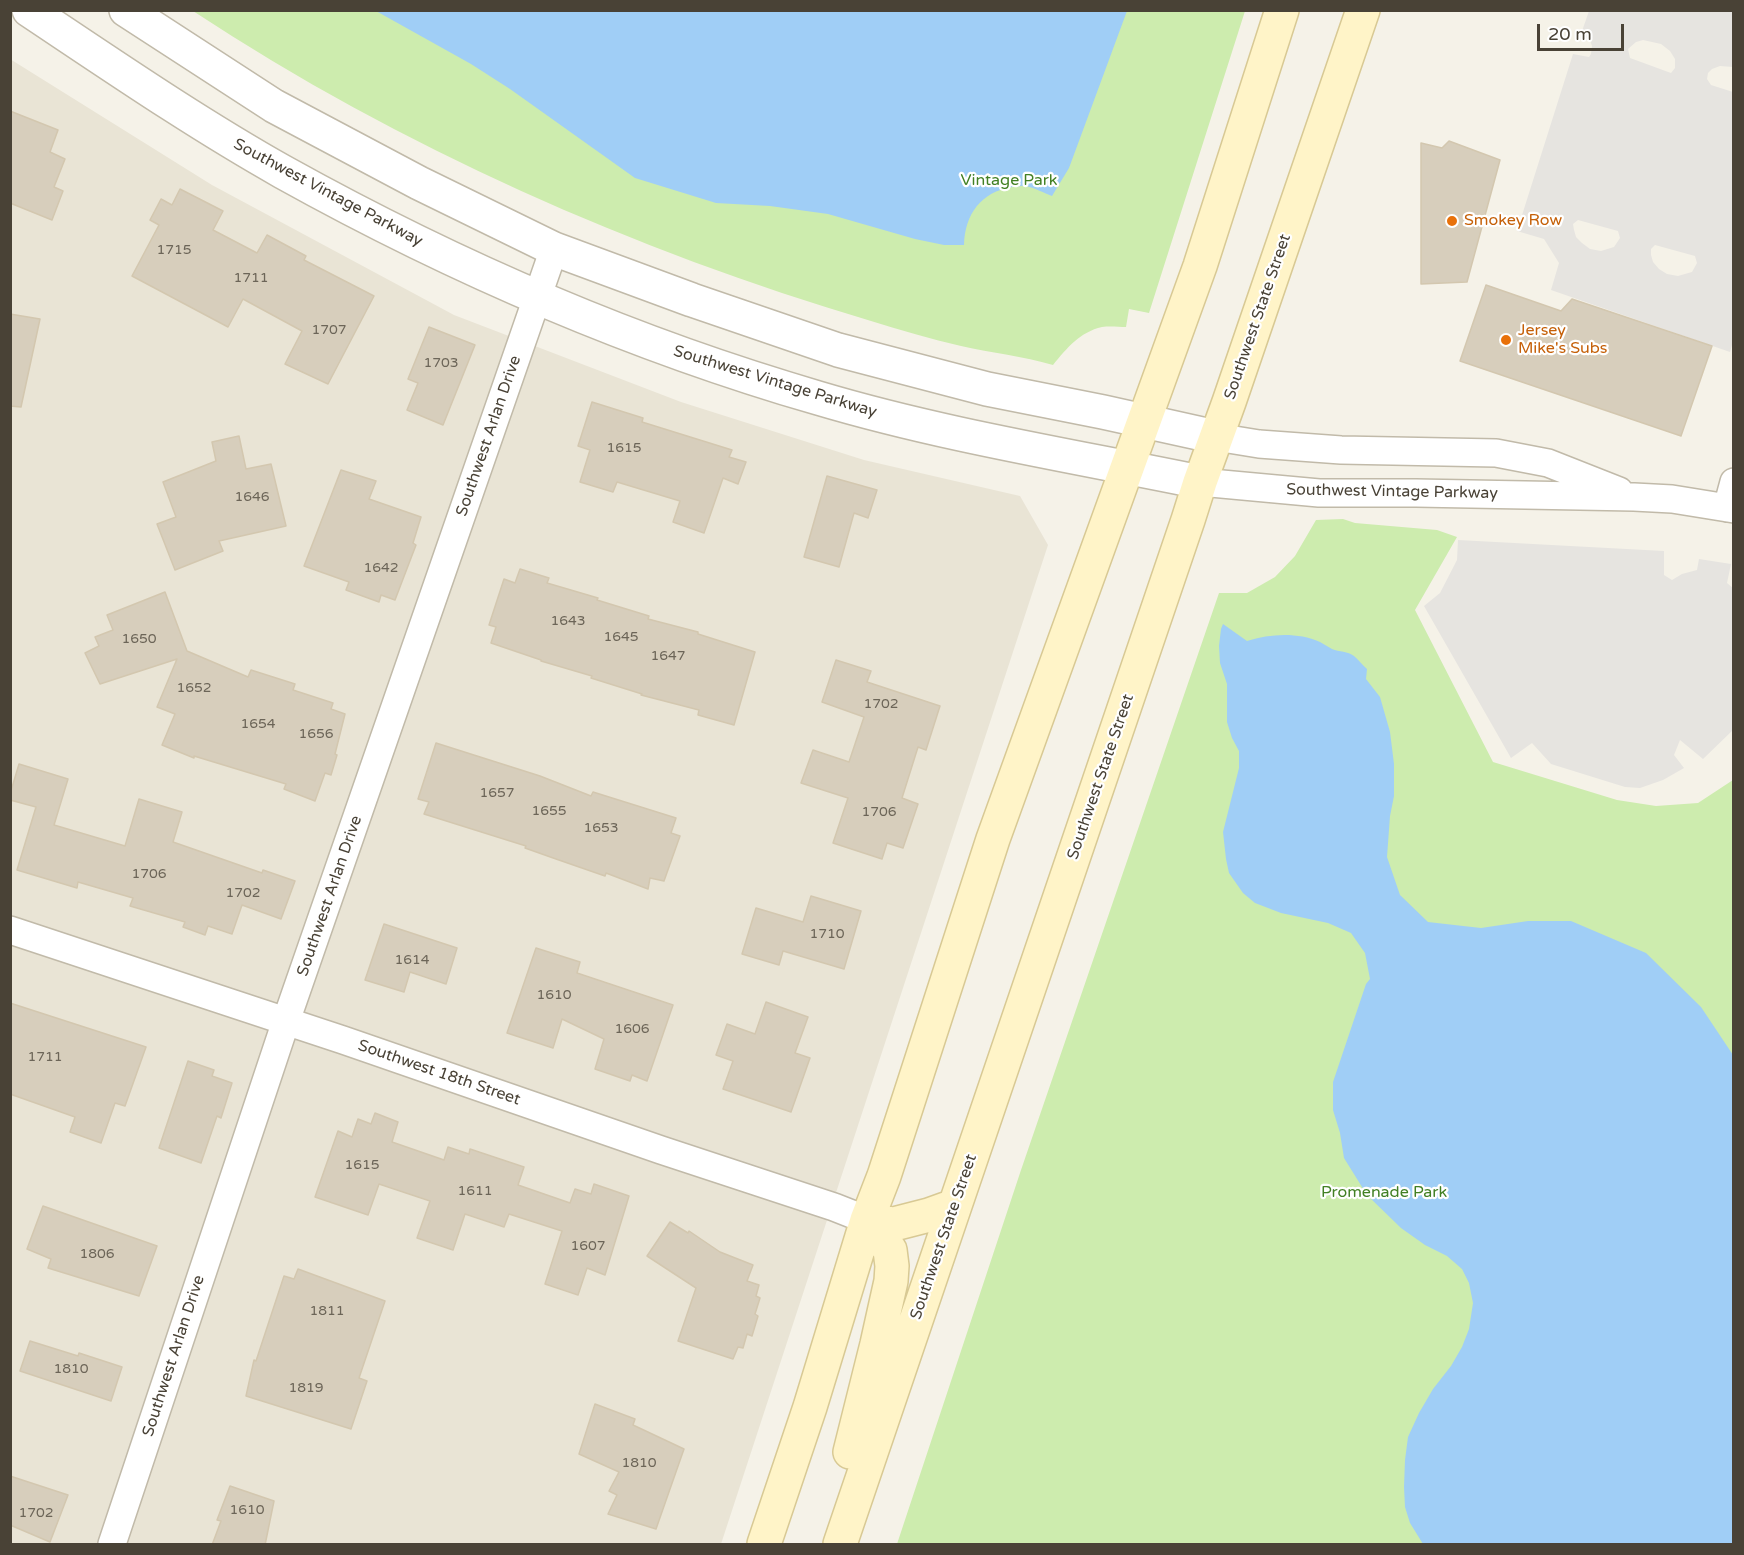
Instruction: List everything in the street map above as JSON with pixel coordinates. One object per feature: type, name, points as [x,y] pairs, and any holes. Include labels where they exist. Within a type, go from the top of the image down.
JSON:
[{"type":"main road","points":[[764,1545],[810,1407],[867,1220],[884,1176],[993,839],[1200,266],[1282,10]]},
{"type":"main road","name":"Southwest State Street","points":[[840,1545],[1200,482],[1363,10]]},
{"type":"main road","points":[[867,1220],[894,1224],[954,1206]]},
{"type":"main road","points":[[834,1545],[845,1471],[891,1281],[890,1250],[867,1220]]},
{"type":"street","name":"Southwest Vintage Parkway","points":[[29,10],[175,107],[281,171],[405,236],[537,297],[674,351],[822,399],[974,438],[1200,482],[1319,494],[1416,493],[1731,500]]},
{"type":"street","name":"Southwest Vintage Parkway","points":[[126,10],[274,106],[419,183],[554,249],[722,311],[838,350],[987,389],[1259,444],[1341,450],[1496,453],[1548,463],[1634,497]]},
{"type":"street","name":"Southwest Arlan Drive","points":[[112,1545],[286,1021],[554,249]]},
{"type":"street","name":"Southwest 18th Street","points":[[10,930],[195,993],[286,1021],[867,1220]]},
{"type":"shaded area","points":[[1589,11],[1733,11],[1733,67],[1720,66],[1712,69],[1707,79],[1711,85],[1733,92],[1734,338],[1730,352],[1551,290],[1559,263],[1544,239],[1517,231],[1573,54],[1589,57],[1591,54],[1590,40],[1581,34]],"holes":[[[1643,40],[1661,44],[1670,51],[1675,59],[1675,68],[1671,73],[1630,58],[1628,49],[1636,42]],[[1578,220],[1618,231],[1620,238],[1614,247],[1601,251],[1590,249],[1576,237],[1573,224]],[[1655,245],[1695,256],[1697,263],[1692,272],[1678,276],[1667,274],[1653,262],[1651,249]]]},
{"type":"shaded area","points":[[10,59],[212,185],[454,315],[681,402],[864,460],[1020,496],[1048,545],[721,1544],[11,1544]]},
{"type":"shaded area","points":[[1458,540],[1664,551],[1664,575],[1672,580],[1682,574],[1697,570],[1699,559],[1731,564],[1727,583],[1734,589],[1733,730],[1703,759],[1680,740],[1674,755],[1684,768],[1663,780],[1640,788],[1625,787],[1551,764],[1532,743],[1511,758],[1424,606],[1440,593],[1457,560]]},
{"type":"green space","name":"Vintage Park","points":[[193,11],[1245,11],[1149,313],[1129,309],[1126,327],[1094,329],[1069,347],[1053,365],[961,346],[882,324],[782,293],[607,228],[436,151],[272,61]]},
{"type":"green space","name":"Promenade Park","points":[[1343,519],[1355,523],[1437,530],[1457,537],[1415,610],[1493,762],[1617,800],[1656,806],[1698,803],[1733,780],[1733,1544],[897,1544],[1021,1170],[1219,593],[1247,593],[1275,577],[1295,556],[1316,520]]},
{"type":"water","points":[[376,11],[1127,11],[1069,168],[1052,196],[1024,186],[1012,187],[992,194],[983,199],[971,214],[964,245],[944,245],[828,214],[770,206],[716,203],[635,178],[510,89],[471,64]]},
{"type":"water","points":[[1223,624],[1247,641],[1284,635],[1311,639],[1332,649],[1352,654],[1367,669],[1366,679],[1380,697],[1390,732],[1394,764],[1394,796],[1387,857],[1400,895],[1428,922],[1481,928],[1528,921],[1571,921],[1646,953],[1701,1007],[1733,1055],[1733,1544],[1423,1544],[1410,1523],[1405,1507],[1404,1487],[1408,1437],[1433,1389],[1462,1347],[1469,1329],[1473,1303],[1469,1283],[1462,1269],[1447,1256],[1425,1245],[1401,1228],[1367,1195],[1344,1158],[1333,1110],[1333,1082],[1366,984],[1370,979],[1365,953],[1351,933],[1328,923],[1281,913],[1255,903],[1243,893],[1229,873],[1223,832],[1239,768],[1239,751],[1227,722],[1227,684],[1220,663],[1219,646]]},
{"type":"building","points":[[10,111],[58,130],[50,152],[65,159],[54,187],[63,191],[52,220],[10,203]]},
{"type":"building","name":"Smokey Row","points":[[1449,141],[1500,160],[1467,282],[1421,284],[1421,143],[1442,148]]},
{"type":"building","points":[[180,189],[223,211],[213,230],[257,253],[267,235],[306,256],[304,260],[374,296],[328,384],[285,364],[302,331],[243,299],[228,327],[132,276],[159,225],[150,220],[161,199],[172,205]]},
{"type":"building","points":[[1486,285],[1561,311],[1572,299],[1712,346],[1681,436],[1460,361]]},
{"type":"building","points":[[10,314],[40,319],[21,407],[10,406]]},
{"type":"building","points":[[429,327],[475,345],[443,425],[407,410],[418,383],[408,379]]},
{"type":"building","points":[[592,402],[643,418],[642,422],[732,450],[729,457],[746,462],[738,484],[723,478],[704,533],[673,522],[680,501],[617,482],[613,492],[580,482],[590,450],[578,446]]},
{"type":"building","points":[[239,436],[246,469],[271,464],[286,526],[219,541],[223,551],[175,570],[157,524],[176,517],[163,482],[216,461],[212,442]]},
{"type":"building","points":[[341,470],[376,481],[369,499],[421,517],[413,543],[416,545],[395,600],[381,595],[379,602],[346,590],[349,582],[304,566]]},
{"type":"building","points":[[827,476],[877,490],[868,518],[854,513],[839,567],[804,557]]},
{"type":"building","points":[[520,569],[549,578],[547,583],[649,616],[648,619],[698,632],[698,634],[755,652],[734,725],[698,715],[699,710],[641,695],[591,678],[592,676],[491,643],[496,627],[489,625],[504,579],[515,583]]},
{"type":"building","points":[[165,592],[187,651],[248,677],[251,670],[295,684],[293,690],[333,703],[331,709],[345,714],[331,775],[325,773],[315,801],[284,789],[286,784],[194,756],[194,758],[162,745],[175,714],[157,707],[177,659],[100,684],[85,653],[99,646],[95,637],[113,630],[107,615]]},
{"type":"building","points":[[836,660],[871,671],[867,682],[940,706],[926,750],[918,747],[902,798],[918,804],[903,848],[887,843],[882,859],[833,843],[848,798],[801,783],[813,750],[849,762],[864,717],[822,702]]},
{"type":"building","points":[[436,743],[540,776],[591,796],[593,792],[676,818],[671,833],[680,836],[664,881],[650,878],[648,889],[606,873],[605,876],[556,859],[525,848],[526,846],[424,814],[429,802],[418,799]]},
{"type":"building","points":[[19,764],[68,779],[54,825],[125,846],[139,799],[182,812],[173,842],[262,873],[263,870],[295,881],[281,919],[242,905],[232,934],[208,926],[205,935],[183,927],[185,922],[130,906],[133,898],[78,882],[77,888],[17,870],[36,807],[10,800]]},
{"type":"building","points":[[811,896],[861,911],[844,969],[783,951],[779,965],[742,954],[756,908],[803,922]]},
{"type":"building","points":[[384,924],[457,948],[446,984],[410,972],[404,992],[365,980]]},
{"type":"building","points":[[536,948],[580,962],[577,973],[673,1005],[647,1081],[632,1075],[630,1081],[595,1069],[604,1039],[562,1019],[553,1048],[507,1033]]},
{"type":"building","points":[[766,1002],[808,1017],[795,1053],[810,1058],[791,1112],[723,1089],[733,1061],[716,1055],[727,1024],[755,1034]]},
{"type":"building","points":[[10,1003],[146,1047],[125,1106],[115,1103],[101,1143],[70,1132],[75,1117],[10,1094]]},
{"type":"building","points":[[188,1061],[214,1070],[212,1076],[232,1083],[221,1118],[217,1116],[201,1163],[159,1148]]},
{"type":"building","points":[[375,1113],[398,1122],[392,1142],[444,1160],[448,1147],[469,1154],[470,1149],[524,1167],[518,1185],[570,1203],[575,1189],[591,1194],[594,1184],[629,1196],[605,1275],[587,1268],[578,1295],[545,1284],[562,1231],[509,1214],[504,1227],[465,1214],[453,1250],[417,1238],[430,1201],[379,1184],[368,1215],[315,1197],[338,1131],[352,1137],[358,1119],[371,1124]]},
{"type":"building","points":[[43,1206],[157,1246],[139,1296],[48,1268],[51,1259],[27,1249]]},
{"type":"building","points":[[670,1222],[688,1233],[689,1231],[720,1252],[753,1265],[747,1281],[759,1285],[756,1296],[760,1298],[755,1314],[758,1316],[752,1336],[747,1334],[743,1348],[738,1347],[733,1359],[678,1341],[696,1288],[647,1256]]},
{"type":"building","points":[[298,1269],[385,1301],[359,1378],[367,1381],[351,1429],[246,1396],[254,1360],[256,1361],[284,1276],[294,1279]]},
{"type":"building","points":[[30,1341],[122,1367],[111,1401],[20,1371]]},
{"type":"building","points":[[595,1404],[635,1419],[633,1425],[684,1449],[656,1529],[608,1514],[617,1495],[609,1491],[619,1472],[579,1454]]},
{"type":"building","points":[[10,1476],[68,1495],[50,1542],[10,1525]]},
{"type":"building","points":[[230,1486],[274,1501],[265,1545],[212,1545],[221,1521],[217,1520]]},
{"type":"place","name":"Smokey Row","points":[[1452,221]]},
{"type":"place","name":"Jersey Mike's Subs","points":[[1506,340]]}]
